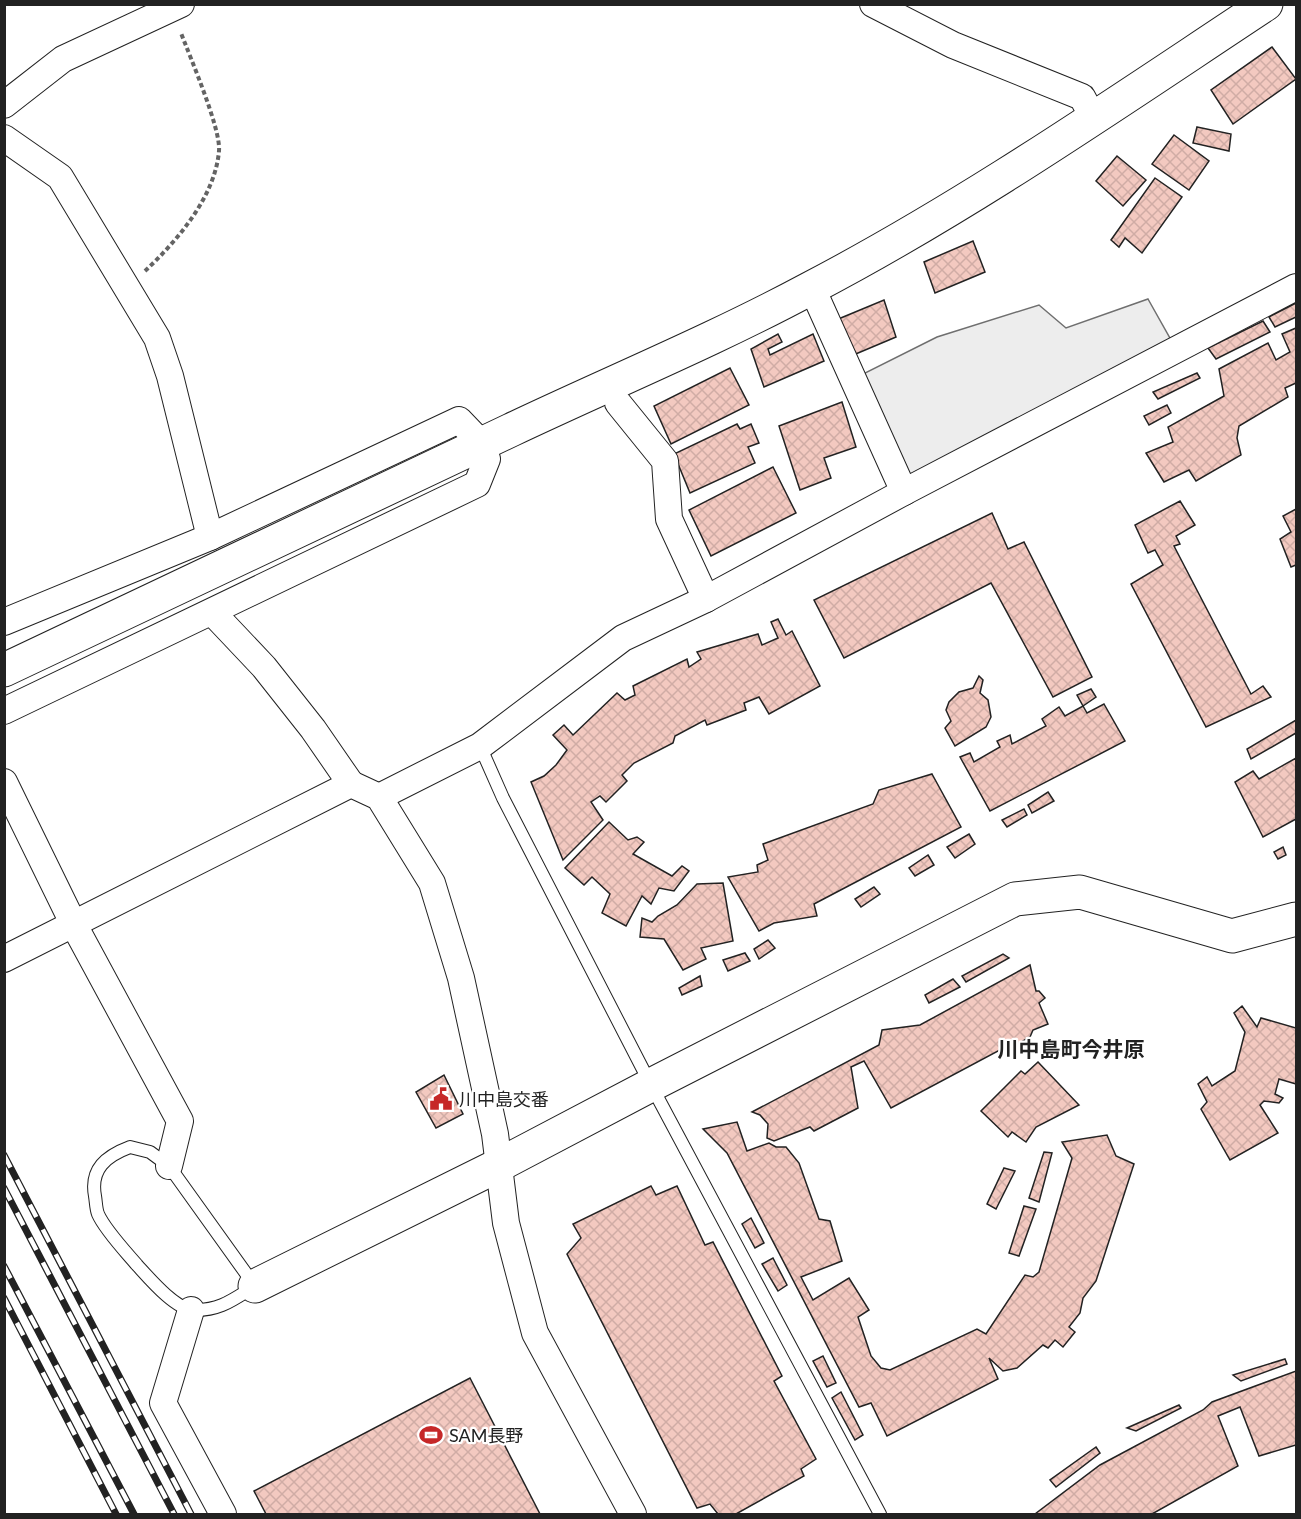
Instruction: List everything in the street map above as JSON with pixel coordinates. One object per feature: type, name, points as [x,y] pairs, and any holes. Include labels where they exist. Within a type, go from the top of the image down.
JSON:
[{"type":"street","points":[[873,4],[953,45],[1082,97],[1094,119]]},
{"type":"street","points":[[4,670],[482,444],[719,335],[812,288],[954,206],[1094,119],[1266,4]]},
{"type":"street","points":[[4,105],[63,59],[177,7]]},
{"type":"street","points":[[4,138],[60,177],[157,338],[170,376],[210,537]]},
{"type":"street","points":[[379,797],[480,746],[623,638],[706,599],[904,492],[1296,287]]},
{"type":"street","points":[[812,288],[904,492]]},
{"type":"street","points":[[618,403],[665,461],[669,519],[706,599]]},
{"type":"street","points":[[4,622],[210,537],[459,420],[482,444],[486,459],[477,484],[4,711]]},
{"type":"street","points":[[212,612],[264,667],[313,729],[351,784],[379,797],[432,883],[461,978],[495,1134],[506,1223],[535,1333],[633,1515]]},
{"type":"street","points":[[4,782],[74,925],[180,1121],[169,1166]]},
{"type":"street","points":[[4,959],[351,784]]},
{"type":"street","points":[[255,1286],[499,1166],[651,1085],[1015,899],[1080,892],[1232,936],[1296,919]]},
{"type":"street","points":[[191,1310],[163,1402],[223,1515]]},
{"type":"lane","points":[[480,746],[503,798],[651,1085],[879,1515]]},
{"type":"lane","points":[[130,1147],[150,1152],[169,1166],[255,1286],[222,1307],[191,1310],[173,1301],[121,1246],[98,1214],[93,1183],[99,1167],[114,1153],[130,1147]]},
{"type":"path","points":[[128,288],[171,246],[208,193],[219,150],[214,126],[177,7]]},
{"type":"shaded area","points":[[1148,299],[1171,340],[908,477],[861,375],[937,337],[1039,305],[1066,328]]},
{"type":"building","points":[[1272,47],[1296,79],[1233,124],[1211,90]]},
{"type":"building","points":[[1197,127],[1231,134],[1229,151],[1193,143]]},
{"type":"building","points":[[1174,135],[1209,161],[1189,190],[1152,164]]},
{"type":"building","points":[[1117,156],[1146,180],[1123,206],[1096,181]]},
{"type":"building","points":[[1155,178],[1182,197],[1142,253],[1125,238],[1119,247],[1111,240]]},
{"type":"building","points":[[973,241],[985,272],[935,293],[924,262]]},
{"type":"building","points":[[884,300],[896,337],[851,356],[836,320]]},
{"type":"building","points":[[1296,303],[1296,317],[1275,327],[1269,317]]},
{"type":"building","points":[[1263,321],[1270,332],[1216,359],[1208,348]]},
{"type":"building","points":[[1296,328],[1296,383],[1285,388],[1288,397],[1239,426],[1237,438],[1241,455],[1196,481],[1189,470],[1164,482],[1146,453],[1173,442],[1168,427],[1224,396],[1219,369],[1268,343],[1276,360],[1290,352],[1282,334]]},
{"type":"building","points":[[778,334],[782,342],[768,349],[770,355],[813,334],[824,361],[764,387],[751,349]]},
{"type":"building","points":[[730,368],[749,405],[671,444],[654,406]]},
{"type":"building","points":[[1197,373],[1200,378],[1158,399],[1153,392]]},
{"type":"building","points":[[842,402],[856,447],[824,458],[831,478],[800,490],[779,426]]},
{"type":"building","points":[[1167,405],[1171,413],[1149,425],[1144,416]]},
{"type":"building","points":[[737,424],[740,429],[751,424],[759,443],[748,447],[755,463],[690,493],[674,454]]},
{"type":"building","points":[[773,467],[796,513],[711,556],[689,510]]},
{"type":"building","points":[[1180,501],[1195,525],[1176,536],[1180,544],[1174,546],[1251,694],[1263,686],[1271,697],[1206,727],[1131,584],[1163,565],[1155,550],[1148,553],[1135,525]]},
{"type":"building","points":[[1296,509],[1296,565],[1291,567],[1280,539],[1291,532],[1283,516]]},
{"type":"building","points":[[992,513],[1008,549],[1024,542],[1092,677],[1053,697],[991,583],[844,658],[814,600]]},
{"type":"building","points":[[778,619],[786,635],[792,631],[820,686],[769,714],[759,697],[744,703],[746,710],[707,725],[705,720],[675,736],[673,743],[634,763],[622,775],[627,781],[606,802],[600,796],[591,802],[603,820],[563,860],[531,782],[544,776],[567,750],[553,735],[564,725],[573,735],[617,693],[625,700],[635,695],[633,686],[687,659],[689,667],[701,659],[697,652],[758,634],[762,645],[778,638],[771,622]]},
{"type":"building","points":[[979,676],[983,680],[980,693],[988,700],[991,717],[986,727],[955,746],[945,728],[951,721],[946,710],[949,702],[959,692],[973,688]]},
{"type":"building","points":[[1091,689],[1096,697],[1083,706],[1077,695]]},
{"type":"building","points":[[1104,704],[1125,741],[990,811],[960,757],[970,753],[974,762],[1000,747],[997,741],[1010,735],[1012,744],[1046,726],[1042,719],[1059,707],[1065,716],[1083,706],[1087,713]]},
{"type":"building","points":[[1296,720],[1296,733],[1251,759],[1247,749]]},
{"type":"building","points":[[1296,758],[1296,819],[1263,837],[1235,782],[1253,771],[1259,779]]},
{"type":"building","points":[[932,774],[961,827],[814,904],[817,916],[774,923],[759,931],[728,877],[758,872],[757,865],[768,860],[763,844],[873,804],[879,790]]},
{"type":"building","points":[[1048,792],[1054,801],[1032,813],[1028,805]]},
{"type":"building","points":[[1024,809],[1027,815],[1007,827],[1002,820]]},
{"type":"building","points":[[609,822],[628,840],[637,837],[644,842],[633,854],[672,876],[682,866],[689,871],[674,891],[659,888],[651,904],[642,896],[626,926],[602,913],[610,894],[592,877],[584,885],[565,868]]},
{"type":"building","points":[[969,834],[975,844],[955,858],[947,847]]},
{"type":"building","points":[[1283,847],[1286,855],[1278,859],[1274,852]]},
{"type":"building","points":[[928,855],[934,865],[915,876],[909,868]]},
{"type":"building","points":[[723,883],[733,941],[701,948],[706,959],[683,970],[664,939],[640,937],[642,918],[652,922],[677,905],[697,884]]},
{"type":"building","points":[[874,887],[880,894],[861,907],[855,899]]},
{"type":"building","points":[[768,940],[775,948],[759,959],[754,949]]},
{"type":"building","points":[[745,953],[750,961],[728,971],[723,960]]},
{"type":"building","points":[[1003,954],[1009,958],[966,982],[962,976]]},
{"type":"building","points":[[1030,965],[1036,991],[1039,991],[1045,998],[1039,1003],[1048,1024],[1033,1030],[1030,1037],[1016,1045],[1011,1044],[891,1108],[864,1061],[851,1067],[858,1108],[814,1131],[810,1127],[774,1141],[767,1138],[768,1124],[760,1115],[752,1112],[879,1045],[882,1030],[920,1025]]},
{"type":"building","points":[[700,976],[702,986],[682,995],[679,988]]},
{"type":"building","points":[[953,979],[960,987],[929,1003],[925,995]]},
{"type":"building","points":[[1242,1006],[1257,1027],[1261,1018],[1296,1028],[1296,1084],[1279,1079],[1275,1094],[1283,1098],[1279,1103],[1264,1101],[1260,1105],[1278,1133],[1230,1160],[1201,1109],[1207,1102],[1198,1084],[1207,1077],[1212,1086],[1235,1071],[1245,1032],[1234,1013]]},
{"type":"building","points":[[1038,1062],[1079,1105],[1036,1127],[1026,1142],[1012,1132],[1008,1137],[981,1111],[1021,1071],[1025,1074]]},
{"type":"building","points":[[444,1075],[463,1114],[436,1128],[416,1092]]},
{"type":"building","points":[[737,1122],[747,1151],[769,1143],[776,1147],[786,1147],[799,1163],[819,1219],[830,1221],[842,1261],[801,1277],[813,1300],[849,1278],[869,1310],[858,1317],[871,1356],[881,1368],[890,1370],[977,1329],[986,1334],[1025,1275],[1033,1277],[1039,1272],[1072,1158],[1062,1142],[1107,1135],[1116,1156],[1134,1164],[1096,1281],[1083,1298],[1080,1313],[1069,1327],[1075,1332],[1063,1347],[1055,1340],[1048,1348],[1043,1345],[1017,1368],[1003,1371],[989,1358],[998,1379],[887,1436],[871,1403],[859,1407],[727,1153],[703,1129]]},
{"type":"building","points":[[1044,1152],[1052,1153],[1039,1202],[1029,1198]]},
{"type":"building","points":[[1004,1168],[1015,1171],[996,1209],[987,1204]]},
{"type":"building","points":[[651,1186],[656,1195],[677,1186],[705,1245],[713,1242],[782,1376],[774,1381],[816,1459],[801,1469],[804,1476],[736,1514],[718,1514],[710,1504],[697,1508],[567,1254],[581,1238],[573,1224]]},
{"type":"building","points":[[1024,1206],[1036,1209],[1019,1256],[1009,1253]]},
{"type":"building","points":[[751,1218],[764,1243],[755,1248],[742,1224]]},
{"type":"building","points":[[773,1258],[787,1285],[778,1291],[762,1264]]},
{"type":"building","points":[[823,1356],[836,1383],[827,1387],[813,1361]]},
{"type":"building","points":[[1285,1359],[1287,1364],[1241,1381],[1233,1375]]},
{"type":"building","points":[[1296,1371],[1296,1445],[1259,1456],[1240,1407],[1218,1416],[1238,1466],[1152,1514],[1035,1514],[1100,1465],[1203,1410],[1212,1402]]},
{"type":"building","name":"SAM長野","points":[[470,1378],[540,1514],[266,1514],[254,1491]]},
{"type":"building","points":[[841,1392],[863,1435],[855,1440],[832,1398]]},
{"type":"building","points":[[1179,1405],[1181,1408],[1136,1431],[1127,1428]]},
{"type":"building","points":[[1096,1447],[1100,1453],[1056,1487],[1050,1480]]},
{"type":"railway","points":[[4,1155],[191,1514]]},
{"type":"railway","points":[[4,1188],[174,1514]]},
{"type":"railway","points":[[4,1266],[134,1514]]},
{"type":"railway","points":[[4,1298],[116,1514]]},
{"type":"place","name":"川中島交番","points":[[441,1099]]},
{"type":"place","name":"SAM長野","points":[[431,1435]]},
{"type":"district","name":"川中島町今井原","points":[[1071,1048]]}]
